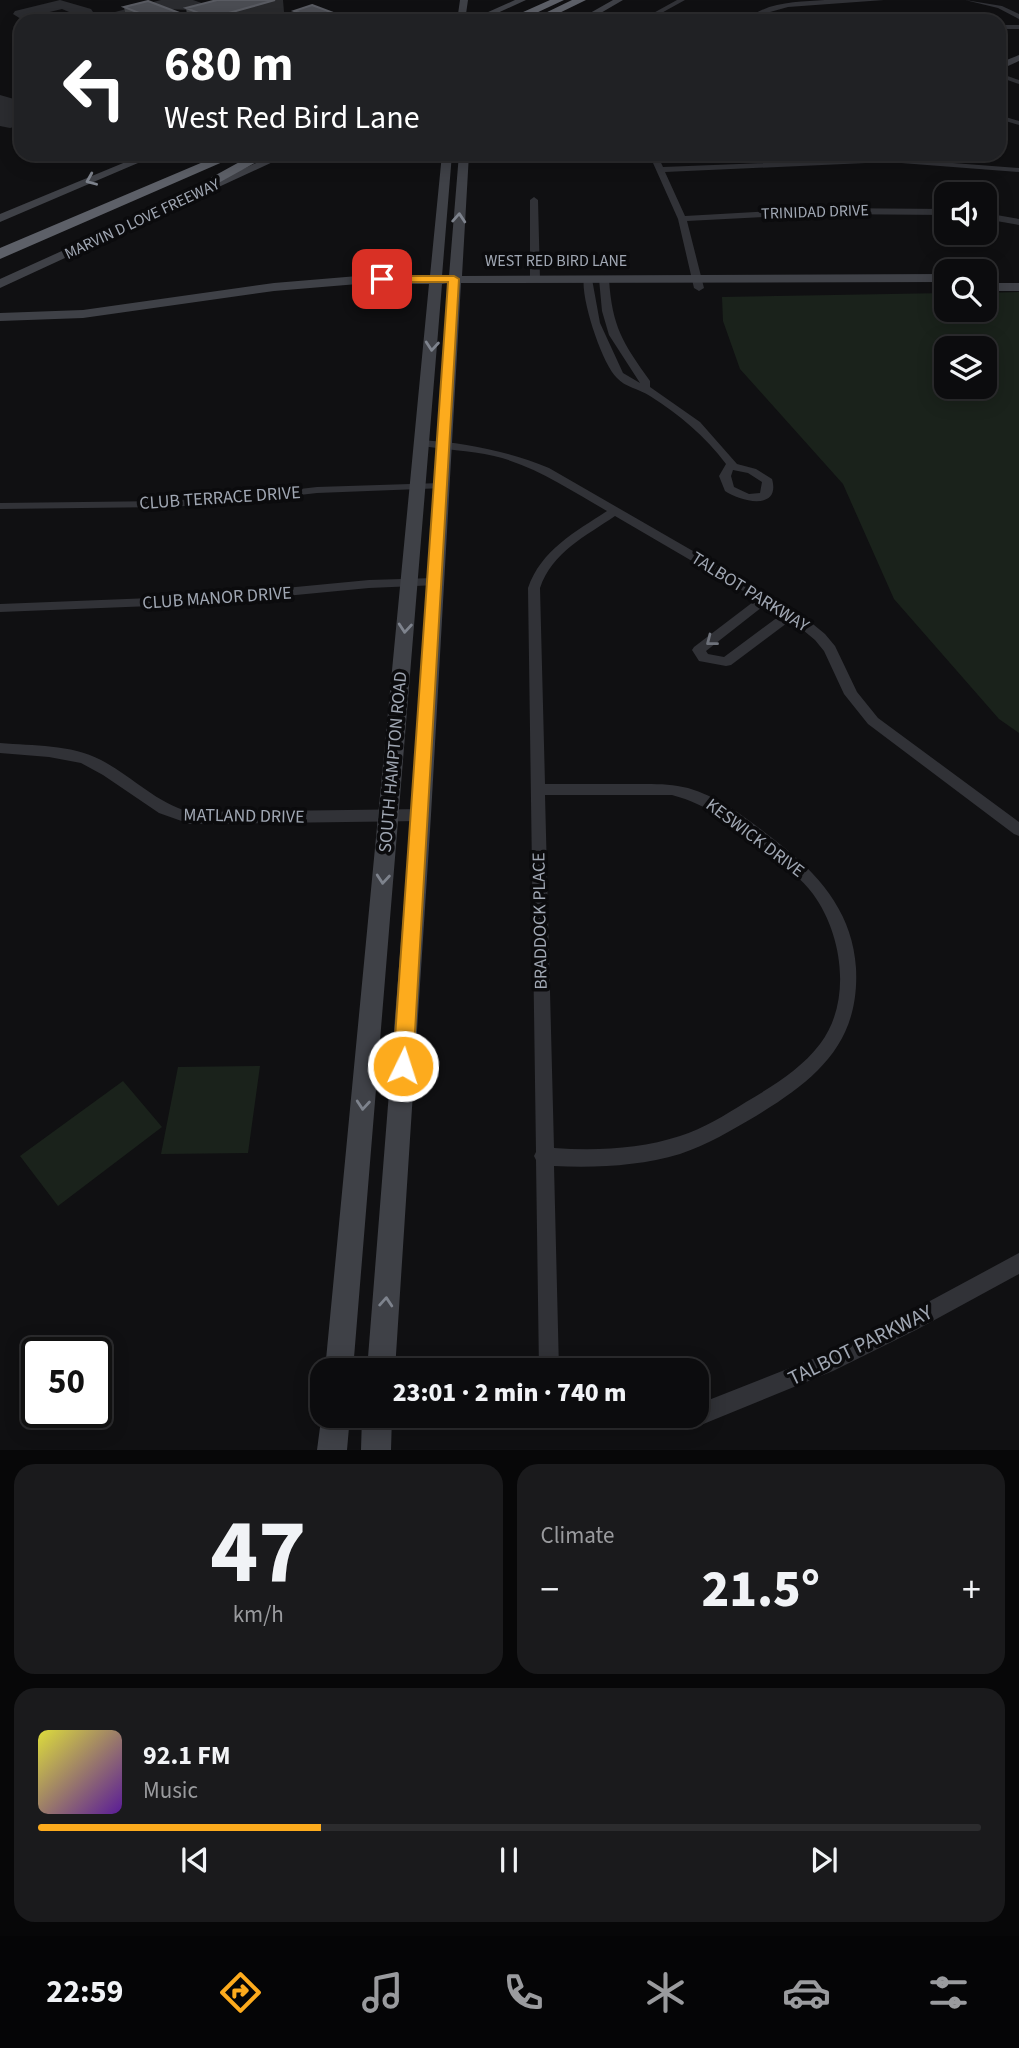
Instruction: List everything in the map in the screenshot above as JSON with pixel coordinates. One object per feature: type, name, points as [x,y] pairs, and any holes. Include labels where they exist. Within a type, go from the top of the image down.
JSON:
[{"type":"highway","points":[[526,14],[559,0]]},
{"type":"highway","points":[[540,14],[571,0]]},
{"type":"highway","points":[[550,14],[581,0]]},
{"type":"highway","name":"MARVIN D LOVE FREEWAY","points":[[0,254],[146,186],[188,161]]},
{"type":"highway","points":[[146,186],[198,161]]},
{"type":"highway","points":[[146,186],[157,184],[208,161]]},
{"type":"highway","name":"MARVIN D LOVE FREEWAY","points":[[0,242],[214,161]]},
{"type":"highway","points":[[161,209],[251,161]]},
{"type":"main road","points":[[489,14],[522,0]]},
{"type":"main road","points":[[593,14],[619,0]]},
{"type":"main road","points":[[475,14],[476,6],[502,9]]},
{"type":"main road","points":[[0,218],[138,161]]},
{"type":"main road","name":"MARVIN D LOVE FREEWAY","points":[[0,284],[269,161]]},
{"type":"main road","name":"SOUTH HAMPTON ROAD","points":[[340,1358],[446,161]]},
{"type":"main road","name":"SOUTH HAMPTON ROAD","points":[[382,1358],[421,815],[434,582],[463,161]]},
{"type":"main road","points":[[445,175],[462,175]]},
{"type":"main road","name":"WEST RED BIRD LANE","points":[[732,283],[934,278]]},
{"type":"main road","points":[[997,278],[1019,278]]},
{"type":"main road","name":"WEST RED BIRD LANE","points":[[454,284],[535,279],[587,284]]},
{"type":"main road","name":"WEST RED BIRD LANE","points":[[0,327],[44,321],[137,316],[243,296],[437,284],[732,283],[934,287]]},
{"type":"main road","points":[[997,287],[1019,287]]},
{"type":"main road","name":"WEST RED BIRD LANE","points":[[0,317],[44,321]]},
{"type":"main road","points":[[399,693],[428,692]]},
{"type":"main road","points":[[332,1450],[334,1428]]},
{"type":"main road","points":[[376,1450],[377,1428]]},
{"type":"street","points":[[657,14],[682,0]]},
{"type":"street","points":[[752,14],[782,1],[881,0]]},
{"type":"street","points":[[968,0],[1000,7],[1019,17]]},
{"type":"street","points":[[656,161],[682,219],[698,283]]},
{"type":"street","points":[[661,170],[846,161]]},
{"type":"street","points":[[904,161],[1019,170]]},
{"type":"street","points":[[948,161],[951,164]]},
{"type":"street","points":[[534,200],[535,279]]},
{"type":"street","name":"TRINIDAD DRIVE","points":[[682,219],[824,211],[934,212]]},
{"type":"street","points":[[997,218],[1019,222]]},
{"type":"street","points":[[587,284],[594,319],[645,381],[645,388]]},
{"type":"street","points":[[604,284],[614,365],[622,380],[645,388],[692,419],[712,437],[733,466]]},
{"type":"street","points":[[594,319],[608,320]]},
{"type":"street","points":[[614,365],[628,360]]},
{"type":"street","name":"TALBOT PARKWAY","points":[[422,443],[469,446],[528,463],[791,614],[810,627],[830,649],[851,694],[873,721],[1019,830]]},
{"type":"street","name":"CLUB TERRACE DRIVE","points":[[0,506],[188,503],[317,490],[441,486]]},
{"type":"street","name":"BRADDOCK PLACE","points":[[549,1358],[534,588],[536,578],[545,563],[615,511]]},
{"type":"street","name":"CLUB MANOR DRIVE","points":[[0,608],[202,600],[434,582]]},
{"type":"street","points":[[765,599],[699,650],[704,658],[726,662],[791,614]]},
{"type":"street","name":"MATLAND DRIVE","points":[[0,748],[85,759],[114,774],[169,812],[190,818],[421,815]]},
{"type":"street","name":"KESWICK DRIVE","points":[[538,789],[672,790],[692,793],[713,802],[799,869],[818,889],[831,907],[837,923],[845,955],[847,981],[847,999],[842,1018],[835,1036],[824,1052],[787,1088],[734,1119],[682,1144],[624,1157],[585,1159],[543,1156]]},
{"type":"street","name":"TALBOT PARKWAY","points":[[709,1411],[825,1364],[911,1322],[1019,1263]]},
{"type":"shaded area","points":[[1019,292],[1019,733],[999,719],[894,599],[843,484],[740,369],[723,321],[722,297],[934,293],[934,322],[997,322],[997,293]]},
{"type":"shaded area","points":[[260,1066],[248,1153],[161,1154],[178,1067]]},
{"type":"shaded area","points":[[123,1081],[162,1127],[58,1206],[20,1156]]},
{"type":"building","points":[[217,0],[275,0],[225,14],[201,14],[186,8]]},
{"type":"building","points":[[148,1],[182,14],[142,14],[124,7]]},
{"type":"building","points":[[312,5],[331,12],[303,14],[294,11]]},
{"type":"taxiway","points":[[21,14],[63,4],[85,12],[78,14]]},
{"type":"taxiway","points":[[125,14],[164,4],[193,5],[216,13]]},
{"type":"taxiway","points":[[5,111],[14,110]]},
{"type":"runway","points":[[0,109],[10,114]]},
{"type":"route","points":[[382,279],[454,279],[403,1066]]}]
